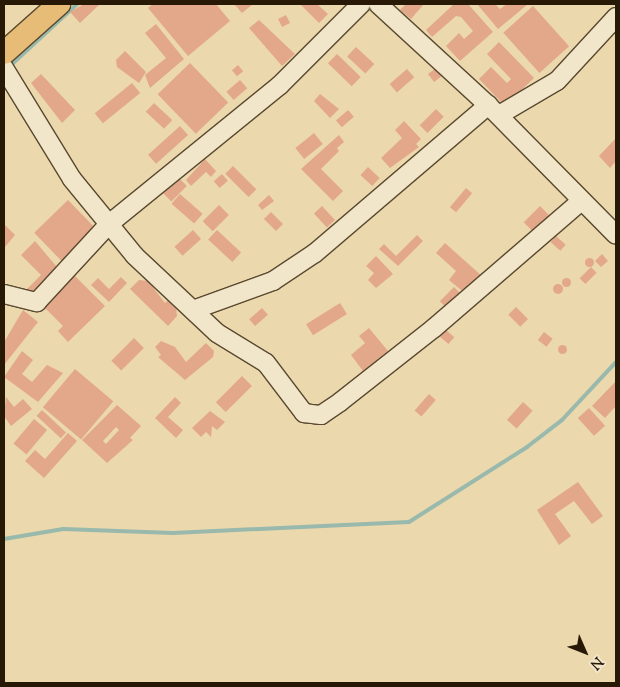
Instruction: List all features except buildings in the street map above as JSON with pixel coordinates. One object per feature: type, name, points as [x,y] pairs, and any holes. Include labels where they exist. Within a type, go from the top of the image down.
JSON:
[{"type":"main road","points":[[4,53],[59,4]]},
{"type":"street","points":[[4,294],[37,302],[109,224],[280,85],[361,4]]},
{"type":"street","points":[[378,4],[494,110],[616,236]]},
{"type":"street","points":[[193,310],[273,281],[315,253],[494,110],[557,81],[616,17]]},
{"type":"street","points":[[4,68],[47,142],[109,224],[193,310],[234,347],[266,363],[304,413],[321,415],[434,328],[581,201]]},
{"type":"waterway","points":[[11,65],[77,4]]},
{"type":"waterway","points":[[4,539],[63,529],[173,533],[409,522],[527,447],[562,420],[616,362]]}]
